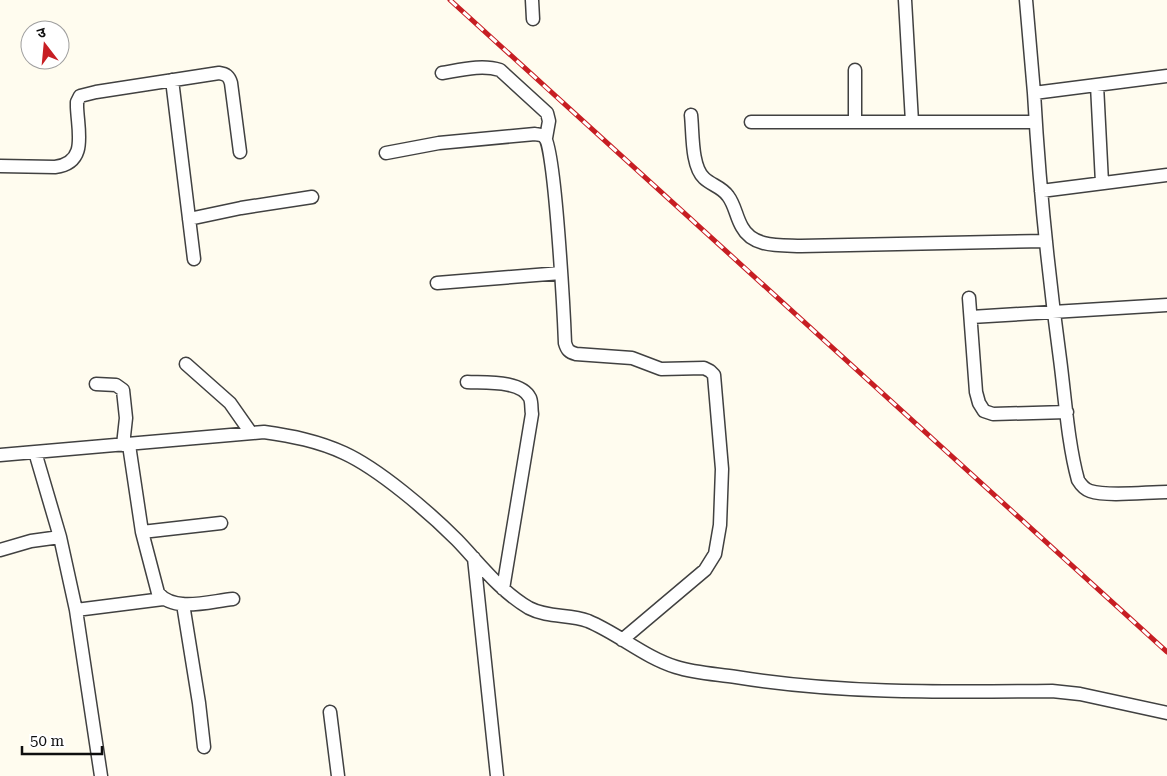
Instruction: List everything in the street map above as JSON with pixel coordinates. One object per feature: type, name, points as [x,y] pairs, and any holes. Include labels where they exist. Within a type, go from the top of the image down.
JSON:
[{"type":"street","points":[[532,0],[533,19]]},
{"type":"street","points":[[905,0],[912,122]]},
{"type":"street","points":[[1026,0],[1046,241],[1076,472],[1081,485],[1091,491],[1104,493],[1167,492]]},
{"type":"street","points":[[442,73],[478,67],[493,67],[500,70],[546,113],[549,121],[546,138],[553,178],[565,343],[571,353],[626,358],[661,369],[704,368],[710,371],[716,382],[722,484],[720,525],[715,554],[705,570],[622,640]]},
{"type":"street","points":[[855,70],[855,122]]},
{"type":"street","points":[[0,166],[55,167],[73,159],[78,149],[77,102],[80,96],[219,73],[225,74],[229,78],[240,152]]},
{"type":"street","points":[[1034,94],[1167,76]]},
{"type":"street","points":[[172,80],[194,259]]},
{"type":"street","points":[[1097,85],[1102,183]]},
{"type":"street","points":[[691,115],[698,172],[726,193],[732,201],[742,228],[748,235],[762,243],[801,246],[1046,241]]},
{"type":"street","points":[[751,122],[1035,122]]},
{"type":"street","points":[[386,153],[445,142],[535,134],[546,138]]},
{"type":"street","points":[[1041,191],[1167,175]]},
{"type":"street","points":[[189,219],[241,208],[312,197]]},
{"type":"street","points":[[437,283],[561,273]]},
{"type":"street","points":[[969,298],[976,392],[984,411],[992,414],[1067,412]]},
{"type":"street","points":[[971,318],[1167,305]]},
{"type":"street","points":[[186,364],[230,403],[250,434]]},
{"type":"street","points":[[467,382],[515,386],[524,391],[531,400],[532,414],[503,589]]},
{"type":"street","points":[[96,384],[116,385],[123,390],[126,445],[142,532],[158,593],[163,599],[172,603],[183,604],[233,599]]},
{"type":"street","points":[[0,455],[264,432],[299,437],[345,453],[376,474],[418,506],[455,539],[503,589],[536,610],[542,613],[585,620],[661,661],[678,668],[769,683],[868,690],[1052,691],[1080,694],[1167,713]]},
{"type":"street","points":[[35,452],[60,537],[76,610],[101,776]]},
{"type":"street","points":[[142,532],[221,524]]},
{"type":"street","points":[[0,550],[31,541],[60,537]]},
{"type":"street","points":[[474,558],[497,776]]},
{"type":"street","points":[[76,610],[163,599]]},
{"type":"street","points":[[183,604],[204,747]]},
{"type":"street","points":[[330,712],[338,776]]},
{"type":"railway","points":[[450,0],[1167,652]]}]
